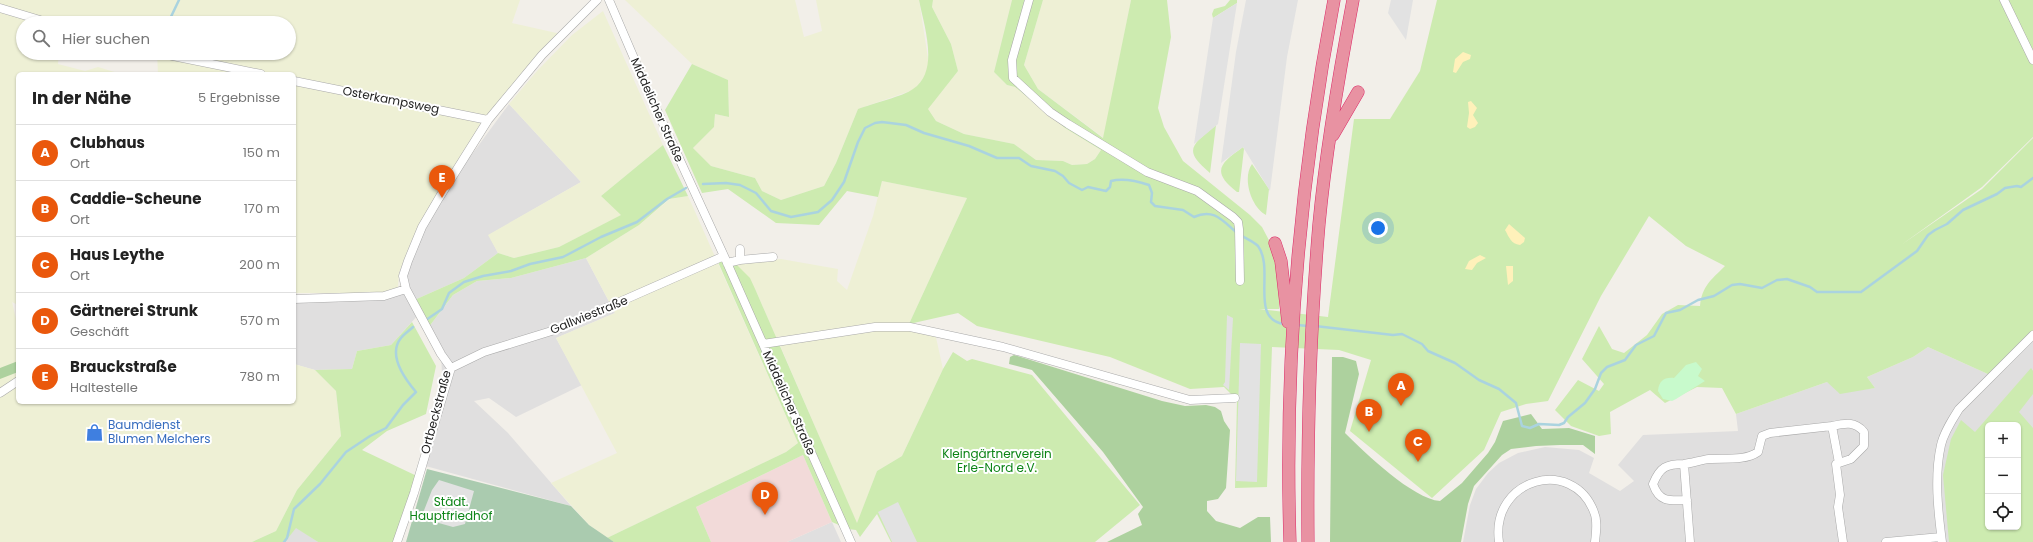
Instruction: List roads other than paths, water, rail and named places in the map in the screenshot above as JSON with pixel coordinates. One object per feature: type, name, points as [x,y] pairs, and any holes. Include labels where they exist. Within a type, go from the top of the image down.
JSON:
[{"type":"highway","points":[[1290,542],[1290,313],[1320,69],[1334,0]]},
{"type":"highway","points":[[1308,542],[1310,358],[1319,223],[1329,143],[1353,0]]},
{"type":"highway","points":[[1329,143],[1358,92]]},
{"type":"highway","points":[[1275,243],[1281,261],[1290,313]]},
{"type":"street","points":[[296,299],[384,296],[406,289],[403,276],[422,228],[448,182],[488,120],[542,55],[597,0]]},
{"type":"street","name":"Middelicher Straße","points":[[609,0],[649,93],[726,260],[851,542]]},
{"type":"street","points":[[1029,0],[1012,60],[1013,78],[1050,112],[1068,124],[1147,172],[1197,191],[1233,217],[1238,222],[1239,229],[1240,282]]},
{"type":"street","points":[[2004,0],[2033,60]]},
{"type":"street","points":[[0,8],[27,16]]},
{"type":"street","points":[[192,60],[251,72]]},
{"type":"street","name":"Osterkampsweg","points":[[296,81],[488,120]]},
{"type":"street","points":[[740,249],[740,260]]},
{"type":"street","points":[[726,260],[772,257]]},
{"type":"street","name":"Gallwiestraße","points":[[451,368],[484,352],[565,326],[726,260]]},
{"type":"street","name":"Ortbeckstraße","points":[[396,542],[405,522],[451,368],[406,289]]},
{"type":"street","points":[[763,344],[875,327],[910,327],[1003,346],[1190,400],[1235,398]]},
{"type":"street","points":[[1886,542],[1941,539],[1937,469],[1941,444],[1950,423],[1959,409],[2033,335]]},
{"type":"street","points":[[0,393],[16,382]]},
{"type":"street","points":[[1687,500],[1668,501],[1656,494],[1652,484],[1658,472],[1670,464],[1684,464],[1707,460],[1752,456],[1758,452],[1762,436],[1770,433],[1848,423],[1859,426],[1864,432],[1864,446],[1851,459],[1836,464],[1840,496],[1838,507],[1842,542]]},
{"type":"street","points":[[1832,426],[1839,463]]},
{"type":"street","points":[[1684,464],[1690,542]]},
{"type":"street","points":[[1499,542],[1498,531],[1501,515],[1506,502],[1521,488],[1532,482],[1544,480],[1568,484],[1585,497],[1594,512],[1596,521],[1595,542]]},
{"type":"waterway","points":[[171,16],[179,0]]},
{"type":"waterway","points":[[703,184],[726,183],[740,185],[756,193],[771,211],[791,217],[818,212],[832,200],[844,182],[858,142],[865,128],[875,123],[882,122],[906,125],[924,133],[969,146],[997,158],[1019,158],[1031,166],[1055,171],[1063,176],[1069,183],[1082,190],[1088,187],[1106,191],[1110,187],[1111,181],[1116,180],[1130,180],[1149,185],[1152,193],[1151,202],[1155,206],[1183,210],[1194,217],[1207,214],[1212,215],[1222,220],[1236,232]]},
{"type":"waterway","points":[[1315,326],[1393,335],[1402,334],[1422,344],[1428,351],[1455,363],[1479,380],[1499,389],[1516,403],[1522,426],[1530,428],[1539,424],[1559,425],[1564,423],[1568,417],[1585,403],[1595,389],[1601,373],[1607,367],[1625,360],[1636,345],[1654,336],[1666,313],[1680,310],[1698,300],[1714,296],[1732,285],[1740,284],[1762,288],[1777,280],[1787,279],[1810,287],[1817,292],[1861,292],[1917,251],[1928,235],[1947,224],[1963,210],[1997,194],[2005,188],[2017,186],[2021,187],[2033,178]]},
{"type":"waterway","points":[[426,320],[442,309],[449,293],[464,282],[483,276],[511,271],[530,264],[563,257],[601,237],[637,222],[667,199],[686,188]]},
{"type":"waterway","points":[[1242,236],[1258,246],[1263,256],[1264,292],[1268,313],[1274,320],[1284,324]]},
{"type":"waterway","points":[[1297,325],[1308,326]]},
{"type":"waterway","points":[[284,542],[287,538],[294,509],[320,484],[346,452],[370,436],[386,428],[403,405],[416,392],[403,374],[399,366],[396,352],[397,345],[401,338],[413,327]]},
{"type":"place","name":"Brauckstraße","points":[[442,198]]},
{"type":"place","name":"Clubhaus","points":[[1401,406]]},
{"type":"place","name":"Baumdienst Blumen Melchers","points":[[95,432]]},
{"type":"place","name":"Caddie-Scheune","points":[[1369,432]]},
{"type":"place","name":"Haus Leythe","points":[[1418,462]]},
{"type":"place","name":"Gärtnerei Strunk","points":[[765,515]]},
{"type":"park label","name":"Kleingärtnerverein Erle-Nord e.V.","points":[[997,461]]},
{"type":"park label","name":"Städt. Hauptfriedhof","points":[[451,509]]}]
